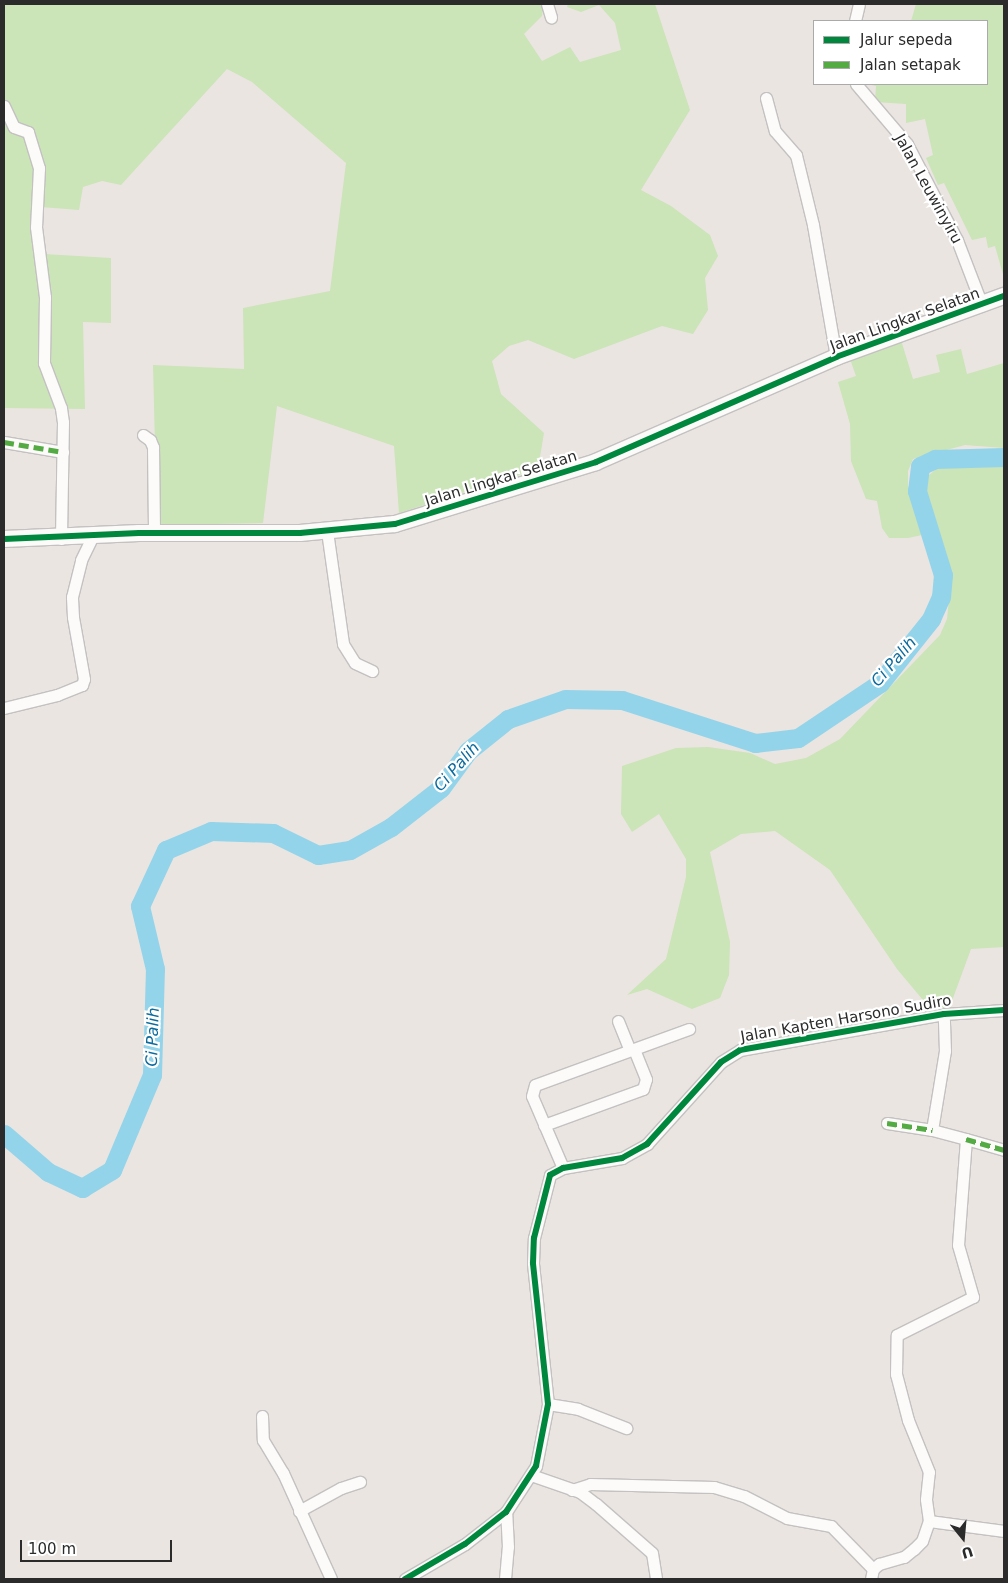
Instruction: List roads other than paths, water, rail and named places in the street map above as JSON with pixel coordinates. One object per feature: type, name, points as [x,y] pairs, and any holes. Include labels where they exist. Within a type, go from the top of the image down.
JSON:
[{"type":"street","points":[[547,4],[551,17]]},
{"type":"street","points":[[855,20],[859,4]]},
{"type":"street","name":"Jalan Leuwinyiru","points":[[857,85],[907,144],[958,240],[982,306]]},
{"type":"street","points":[[766,98],[775,131],[796,155],[813,225],[836,357]]},
{"type":"street","points":[[4,106],[14,127],[28,132],[39,168],[36,227],[45,297],[44,363],[61,408],[63,452],[61,539]]},
{"type":"street","name":"Jalan Lingkar Selatan","points":[[4,539],[61,539],[154,533],[327,531],[395,524],[596,462],[836,357],[982,306],[1004,296]]},
{"type":"street","points":[[142,435],[150,440],[153,447],[154,533]]},
{"type":"street","points":[[4,442],[63,452]]},
{"type":"street","points":[[327,531],[343,644],[354,663],[372,671]]},
{"type":"street","points":[[4,708],[57,695],[82,685],[84,679],[74,627],[72,597],[81,560],[92,537]]},
{"type":"street","name":"Jalan Kapten Harsono Sudiro","points":[[563,1168],[622,1158],[647,1144],[721,1062],[740,1050],[944,1014],[1004,1010]]},
{"type":"street","points":[[932,1130],[945,1050],[944,1014]]},
{"type":"street","points":[[544,1125],[646,1087],[632,1050],[618,1021]]},
{"type":"street","points":[[406,1579],[465,1544],[506,1512],[531,1475],[546,1428],[548,1404],[533,1263],[534,1238],[546,1181],[550,1175],[563,1168],[532,1092],[535,1085],[689,1029]]},
{"type":"street","points":[[887,1122],[932,1130],[1004,1150]]},
{"type":"street","points":[[572,1490],[590,1484],[714,1486],[744,1496],[787,1518],[831,1526],[872,1574],[914,1549],[927,1531],[929,1521],[926,1499],[929,1472],[908,1420],[896,1374],[896,1339],[898,1332],[919,1326],[973,1297],[958,1245],[966,1139]]},
{"type":"street","points":[[548,1404],[578,1409],[626,1428]]},
{"type":"street","points":[[262,1416],[262,1437],[283,1473],[331,1579]]},
{"type":"street","points":[[531,1475],[588,1497],[652,1552],[656,1579]]},
{"type":"street","points":[[299,1511],[341,1488],[360,1482]]},
{"type":"street","points":[[505,1579],[508,1547],[506,1512]]},
{"type":"street","points":[[929,1521],[1004,1531]]},
{"type":"waterway","name":"Ci Palih","points":[[4,1134],[48,1172],[82,1188],[112,1170],[152,1075],[155,969],[140,906],[166,850],[211,831],[273,833],[318,855],[350,850],[391,827],[441,788],[468,751],[508,719],[565,699],[622,700],[755,743],[798,738],[880,683],[931,619],[941,597],[943,575],[917,491],[920,466],[935,459],[1004,457]]}]
